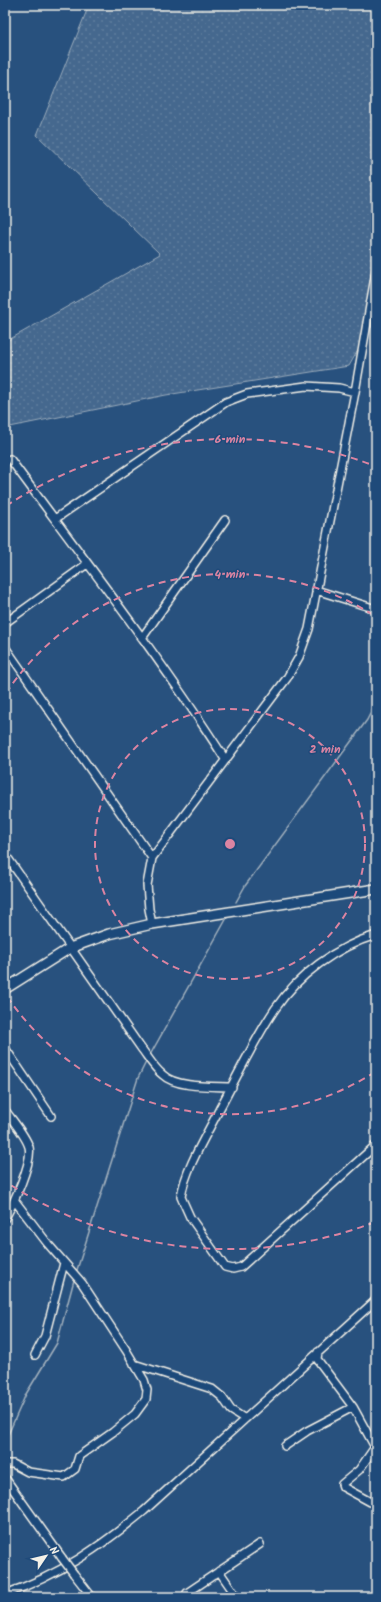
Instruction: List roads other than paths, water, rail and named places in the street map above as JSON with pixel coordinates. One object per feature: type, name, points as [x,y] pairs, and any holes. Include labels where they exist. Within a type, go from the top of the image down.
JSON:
[{"type":"main road","points":[[5,990],[70,948],[109,934],[152,924],[376,889]]},
{"type":"street","points":[[152,924],[147,885],[152,858],[287,678],[299,657],[309,629],[376,271]]},
{"type":"street","points":[[55,519],[226,402],[247,394],[306,386],[339,388],[354,392]]},
{"type":"street","points":[[10,458],[142,638],[199,719],[225,760]]},
{"type":"street","points":[[142,638],[225,520]]},
{"type":"street","points":[[5,623],[87,564]]},
{"type":"street","points":[[316,590],[376,609]]},
{"type":"street","points":[[5,647],[152,858]]},
{"type":"street","points":[[5,854],[70,948],[163,1076],[186,1084],[232,1087]]},
{"type":"street","points":[[376,935],[350,945],[324,960],[291,989],[274,1010],[189,1170],[181,1197],[190,1217],[225,1267],[233,1269],[241,1267],[376,1145]]},
{"type":"street","points":[[5,1048],[51,1116]]},
{"type":"street","points":[[5,1110],[26,1142],[29,1150],[28,1163],[15,1201],[5,1218]]},
{"type":"street","points":[[5,1464],[13,1464],[28,1472],[64,1477],[75,1469],[79,1456],[130,1419],[144,1403],[147,1390],[144,1380],[114,1330],[82,1283],[64,1263],[15,1201]]},
{"type":"street","points":[[35,1355],[45,1336],[64,1263]]},
{"type":"street","points":[[5,1594],[41,1580],[82,1558],[107,1541],[144,1511],[376,1300]]},
{"type":"street","points":[[318,1352],[317,1359],[353,1407],[375,1447],[358,1470],[342,1484],[345,1489],[376,1505]]},
{"type":"street","points":[[134,1364],[212,1389],[222,1396],[231,1410],[245,1419]]},
{"type":"street","points":[[285,1446],[307,1431],[353,1407]]},
{"type":"street","points":[[5,1478],[62,1558],[92,1597]]},
{"type":"street","points":[[187,1593],[260,1544]]},
{"type":"street","points":[[219,1571],[237,1597]]},
{"type":"waterway","points":[[236,902],[245,886],[367,720],[376,702]]},
{"type":"waterway","points":[[150,1055],[228,916]]},
{"type":"waterway","points":[[76,1273],[138,1078],[147,1060]]},
{"type":"waterway","points":[[5,1451],[7,1437],[26,1394],[57,1343],[74,1280]]}]
